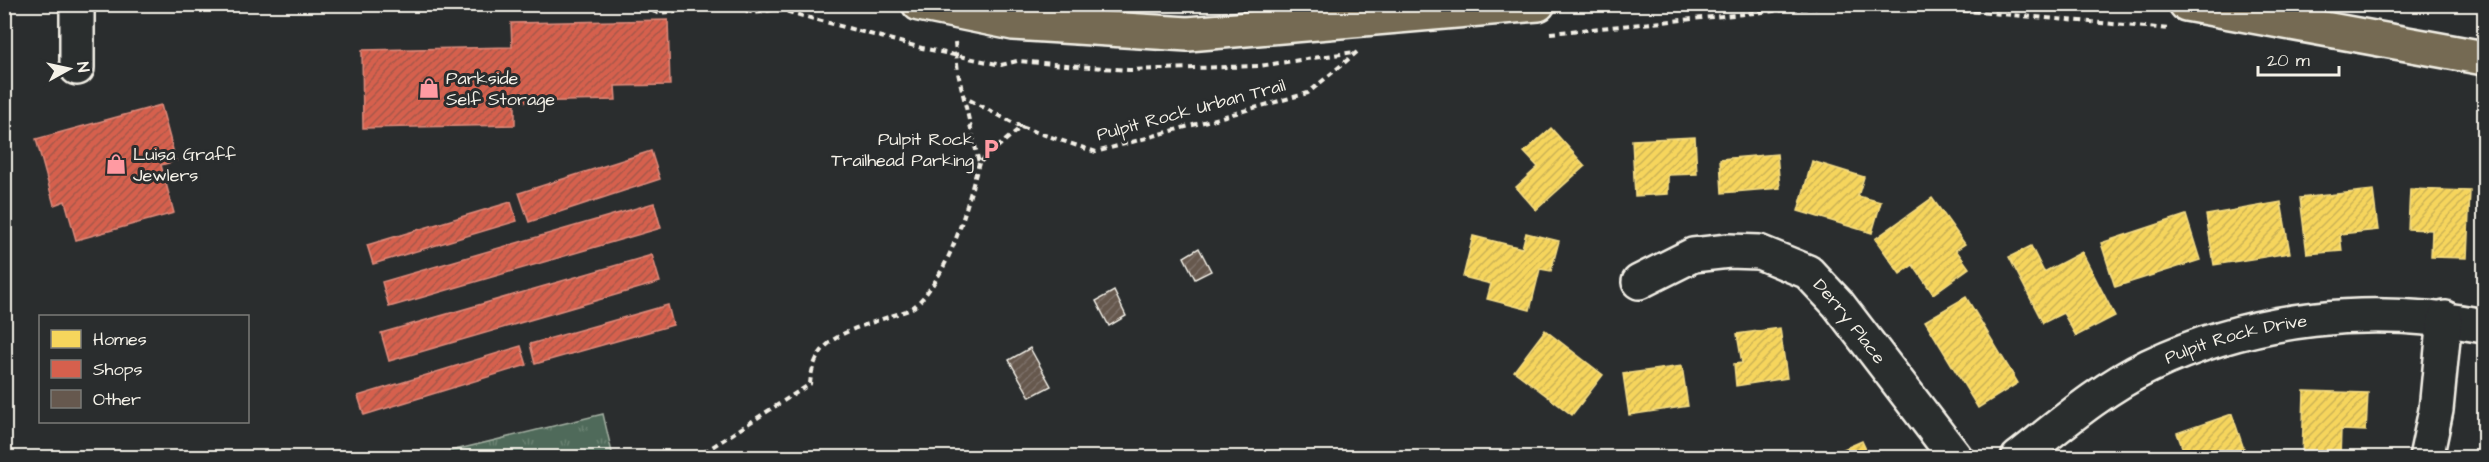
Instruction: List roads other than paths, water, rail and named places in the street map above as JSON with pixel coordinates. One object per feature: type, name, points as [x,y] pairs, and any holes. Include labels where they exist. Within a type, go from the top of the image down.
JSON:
[{"type":"main road","points":[[919,4],[1013,22],[1188,34],[1543,19]]},
{"type":"main road","points":[[2186,4],[2484,58]]},
{"type":"street","points":[[76,4],[77,68]]},
{"type":"street","name":"Derry Place","points":[[1639,282],[1693,255],[1729,251],[1759,252],[1808,272],[1838,304],[1956,458]]},
{"type":"street","name":"Pulpit Rock Drive","points":[[2018,458],[2094,399],[2149,366],[2246,331],[2295,321],[2342,316],[2445,318],[2484,326]]},
{"type":"street","points":[[2426,458],[2436,410],[2445,318]]},
{"type":"place","name":"Parkside Self Storage","points":[[429,88]]},
{"type":"place","name":"Pulpit Rock Trailhead Parking","points":[[991,149]]},
{"type":"place","name":"Luisa Graff Jewlers","points":[[116,164]]}]
